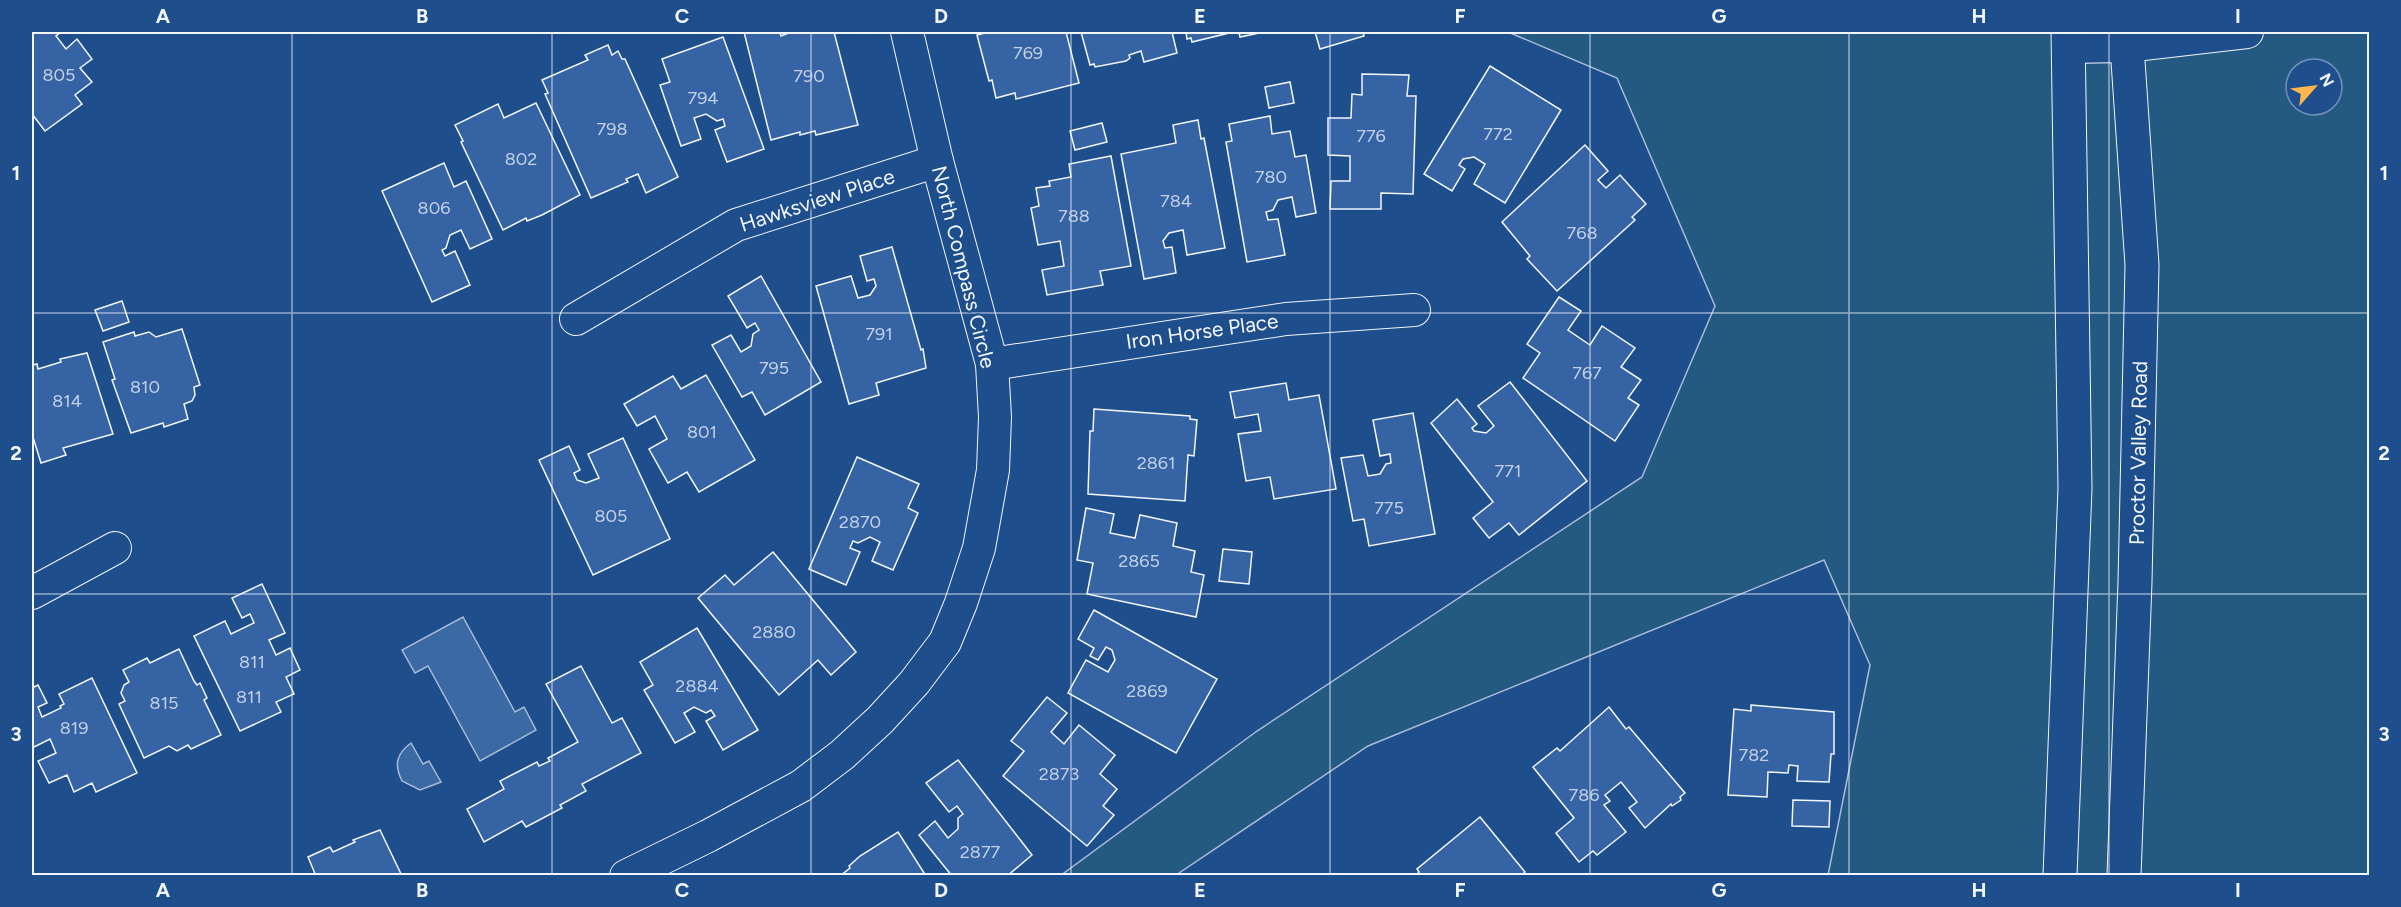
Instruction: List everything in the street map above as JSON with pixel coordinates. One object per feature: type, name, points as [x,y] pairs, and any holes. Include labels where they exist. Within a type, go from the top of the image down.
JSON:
[{"type":"street","name":"North Compass Circle","points":[[626,876],[708,836],[801,786],[842,755],[880,720],[914,683],[945,642],[961,603],[985,522],[993,470],[995,417],[992,364],[937,161],[907,32]]},
{"type":"street","points":[[2060,876],[2075,488],[2068,39],[2126,39],[2247,32]]},
{"type":"street","name":"Proctor Valley Road","points":[[2124,876],[2135,582],[2142,265],[2126,39]]},
{"type":"street","name":"Hawksview Place","points":[[576,319],[736,225],[937,161]]},
{"type":"street","name":"Iron Horse Place","points":[[992,364],[1286,319],[1414,310]]},
{"type":"street","points":[[32,594],[115,548]]},
{"type":"shaded area","points":[[1508,32],[2369,32],[2369,875],[1828,875],[1870,665],[1824,560],[1368,746],[1176,875],[1060,876],[1257,731],[1642,477],[1715,306],[1617,78]]},
{"type":"shaded area","points":[[463,617],[515,712],[524,707],[536,730],[480,761],[428,666],[415,673],[402,650]]},
{"type":"shaded area","points":[[411,743],[423,764],[429,761],[441,782],[420,790],[402,781],[397,765],[398,760],[402,751]]},
{"type":"building","points":[[32,32],[61,32],[56,36],[66,49],[77,39],[92,59],[80,68],[92,82],[75,95],[82,104],[45,131],[32,114]]},
{"type":"building","points":[[744,32],[780,32],[781,36],[791,32],[834,32],[858,125],[816,135],[815,131],[800,135],[800,132],[771,140]]},
{"type":"building","points":[[989,32],[1066,32],[1079,83],[1016,99],[1015,93],[996,98],[977,35]]},
{"type":"building","points":[[1081,32],[1172,32],[1177,53],[1144,62],[1141,51],[1129,55],[1130,58],[1126,61],[1095,67],[1094,64],[1090,65]]},
{"type":"building","points":[[1186,32],[1229,33],[1192,42],[1191,38],[1187,39]]},
{"type":"building","points":[[1239,32],[1264,32],[1240,37]]},
{"type":"building","points":[[1315,32],[1363,32],[1364,36],[1320,49]]},
{"type":"building","points":[[723,37],[764,149],[727,162],[715,130],[725,126],[723,119],[717,121],[706,114],[694,118],[701,139],[681,146],[660,85],[670,82],[662,59]]},
{"type":"building","points":[[608,45],[612,55],[618,51],[622,59],[625,59],[678,177],[646,193],[638,174],[626,179],[628,182],[591,198],[545,94],[548,93],[542,80],[588,60],[585,55]]},
{"type":"building","points":[[1490,66],[1561,110],[1505,203],[1474,184],[1485,164],[1474,157],[1463,159],[1459,165],[1465,169],[1452,191],[1424,174]]},
{"type":"building","points":[[1362,74],[1409,75],[1407,96],[1416,96],[1413,194],[1381,193],[1381,209],[1330,209],[1331,181],[1350,181],[1350,156],[1328,155],[1328,118],[1351,118],[1352,94],[1362,95]]},
{"type":"building","points":[[1290,82],[1294,103],[1269,108],[1265,87]]},
{"type":"building","points":[[536,103],[580,195],[542,215],[527,221],[526,218],[503,230],[455,125],[498,104],[504,118]]},
{"type":"building","points":[[1270,116],[1272,134],[1290,131],[1295,157],[1306,155],[1316,213],[1296,217],[1292,197],[1278,200],[1273,210],[1266,212],[1268,220],[1278,219],[1285,255],[1247,262],[1226,142],[1232,141],[1229,124]]},
{"type":"building","points":[[1198,120],[1201,139],[1204,138],[1225,248],[1187,255],[1183,230],[1169,233],[1163,241],[1165,248],[1172,247],[1176,273],[1144,279],[1121,154],[1176,143],[1173,125]]},
{"type":"building","points":[[1102,123],[1107,142],[1075,150],[1070,131]]},
{"type":"building","points":[[1585,145],[1608,171],[1598,180],[1606,188],[1620,175],[1646,204],[1632,217],[1635,220],[1557,291],[1527,259],[1530,256],[1502,222]]},
{"type":"building","points":[[1111,156],[1131,266],[1100,271],[1103,285],[1047,295],[1042,270],[1064,266],[1060,241],[1038,245],[1031,208],[1039,206],[1036,188],[1050,186],[1049,181],[1071,177],[1069,164]]},
{"type":"building","points":[[444,163],[454,187],[466,181],[492,239],[470,249],[461,230],[450,235],[446,248],[442,250],[445,256],[455,251],[470,285],[432,302],[382,191]]},
{"type":"building","points":[[892,247],[921,350],[923,349],[926,368],[876,383],[879,395],[849,404],[816,286],[851,276],[858,298],[870,295],[876,286],[874,279],[867,281],[860,256]]},
{"type":"building","points":[[761,276],[821,382],[765,415],[752,392],[742,397],[712,345],[731,335],[741,352],[751,346],[753,334],[759,330],[755,323],[747,328],[728,296]]},
{"type":"building","points":[[1559,297],[1581,311],[1568,330],[1590,345],[1602,326],[1635,348],[1621,367],[1641,380],[1628,398],[1639,405],[1615,441],[1523,378],[1540,353],[1527,344]]},
{"type":"building","points":[[122,301],[129,322],[103,331],[95,310]]},
{"type":"building","points":[[182,329],[200,385],[194,387],[195,395],[192,401],[184,404],[188,419],[164,427],[163,423],[131,433],[112,380],[115,379],[103,342],[134,332],[135,336],[149,332],[156,337]]},
{"type":"building","points":[[87,353],[113,434],[63,448],[66,455],[41,463],[32,434],[32,365],[37,364],[38,369],[61,362],[60,359]]},
{"type":"building","points":[[706,375],[755,460],[699,492],[687,472],[668,483],[649,449],[667,439],[655,416],[637,426],[624,404],[673,376],[681,389]]},
{"type":"building","points":[[1510,382],[1587,481],[1519,535],[1509,523],[1489,538],[1473,518],[1493,502],[1431,423],[1457,399],[1477,424],[1472,428],[1474,431],[1486,433],[1494,426],[1478,406]]},
{"type":"building","points":[[1286,383],[1289,400],[1319,395],[1336,489],[1274,499],[1270,477],[1246,481],[1238,434],[1261,431],[1258,414],[1235,418],[1230,392]]},
{"type":"building","points":[[1094,409],[1190,416],[1190,419],[1197,420],[1194,456],[1188,455],[1185,501],[1088,494],[1090,431],[1093,431]]},
{"type":"building","points":[[1413,413],[1435,534],[1369,546],[1364,519],[1353,521],[1341,458],[1363,455],[1368,476],[1380,474],[1386,464],[1391,463],[1390,454],[1380,456],[1373,420]]},
{"type":"building","points":[[623,438],[670,539],[593,575],[539,460],[569,446],[580,470],[574,473],[577,480],[586,483],[599,478],[588,454]]},
{"type":"building","points":[[857,457],[919,484],[908,508],[918,513],[893,570],[872,561],[880,542],[870,537],[858,543],[853,541],[850,548],[860,552],[846,585],[809,569]]},
{"type":"building","points":[[1086,508],[1114,514],[1110,533],[1135,538],[1140,515],[1177,523],[1173,546],[1195,551],[1191,572],[1204,575],[1196,617],[1087,594],[1093,563],[1077,560]]},
{"type":"building","points":[[1223,549],[1252,552],[1249,584],[1219,581]]},
{"type":"building","points":[[773,552],[856,652],[831,675],[818,660],[779,695],[698,598],[725,575],[734,585]]},
{"type":"building","points":[[262,584],[285,633],[269,640],[276,655],[290,648],[300,670],[286,677],[294,694],[276,702],[281,712],[240,731],[194,636],[225,621],[231,634],[254,623],[250,614],[242,618],[232,598]]},
{"type":"building","points":[[1094,610],[1217,679],[1176,753],[1068,693],[1086,660],[1108,672],[1115,660],[1112,650],[1106,647],[1098,660],[1090,656],[1094,648],[1078,639]]},
{"type":"building","points":[[697,628],[758,730],[723,750],[706,721],[715,716],[711,710],[706,713],[694,707],[684,713],[695,732],[675,743],[644,690],[653,685],[640,662]]},
{"type":"building","points":[[179,649],[194,681],[197,685],[200,683],[207,698],[204,700],[221,735],[191,749],[188,745],[177,751],[169,746],[144,758],[119,704],[125,701],[121,693],[124,685],[129,682],[123,670],[147,658],[150,663]]},
{"type":"building","points":[[581,666],[612,723],[622,718],[641,753],[582,784],[586,791],[560,805],[562,808],[526,827],[522,821],[484,842],[467,809],[504,789],[500,781],[537,762],[539,766],[550,761],[548,758],[578,742],[546,684]]},
{"type":"building","points":[[92,678],[137,773],[96,792],[92,783],[74,792],[67,775],[49,783],[38,761],[56,753],[50,739],[32,748],[32,688],[38,685],[47,703],[38,707],[42,717],[61,708],[60,706],[64,704],[59,694]]},
{"type":"building","points":[[1047,697],[1067,713],[1051,732],[1064,744],[1079,725],[1115,755],[1100,774],[1117,789],[1103,806],[1114,815],[1087,846],[1003,776],[1024,751],[1011,741]]},
{"type":"building","points":[[1751,705],[1834,712],[1834,754],[1831,754],[1829,782],[1797,781],[1798,766],[1789,765],[1788,773],[1768,772],[1767,797],[1728,795],[1734,709],[1751,711]]},
{"type":"building","points":[[1609,707],[1626,729],[1629,727],[1685,793],[1680,797],[1681,800],[1672,806],[1671,804],[1645,828],[1629,808],[1637,802],[1621,782],[1605,795],[1610,801],[1604,805],[1626,832],[1597,855],[1593,851],[1579,862],[1556,833],[1574,818],[1533,767],[1557,748],[1560,751]]},
{"type":"building","points":[[958,760],[1032,855],[1007,876],[952,876],[919,835],[935,821],[948,838],[958,829],[958,818],[963,814],[957,806],[949,812],[926,783]]},
{"type":"building","points":[[1793,800],[1830,801],[1829,827],[1792,826]]},
{"type":"building","points":[[1480,817],[1525,872],[1521,876],[1416,876],[1419,872],[1417,869]]},
{"type":"building","points":[[380,830],[402,876],[316,876],[308,857],[330,847],[333,852],[355,842],[353,840]]},
{"type":"building","points":[[898,832],[926,876],[840,876],[860,856]]}]
